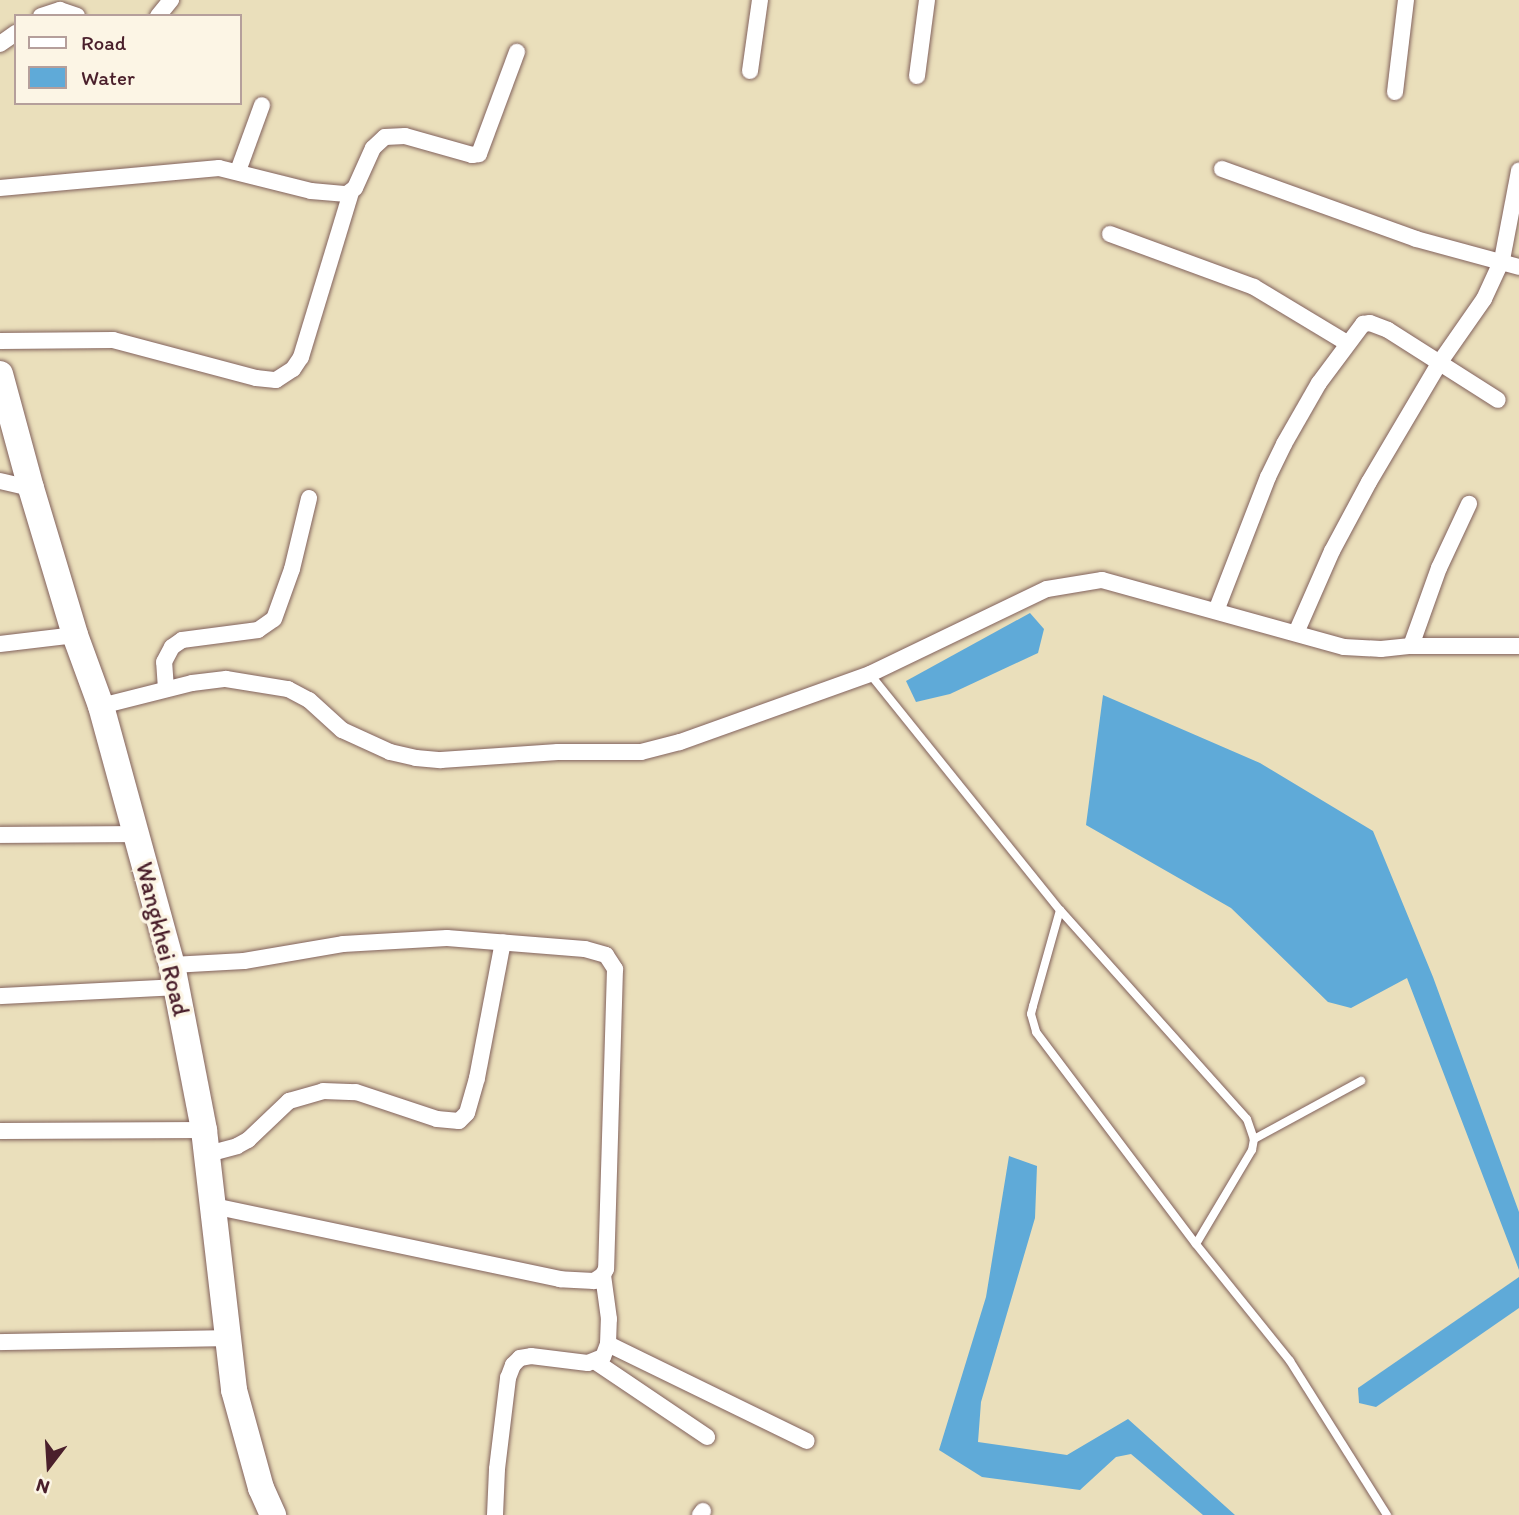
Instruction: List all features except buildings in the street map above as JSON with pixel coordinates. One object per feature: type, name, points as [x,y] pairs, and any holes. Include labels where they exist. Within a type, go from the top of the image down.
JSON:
[{"type":"main road","name":"Wangkhei Road","points":[[0,374],[75,635],[101,706],[174,976],[206,1142],[215,1206],[225,1338],[234,1391],[261,1488],[273,1515]]},
{"type":"street","points":[[160,14],[171,0]]},
{"type":"street","points":[[750,71],[760,0]]},
{"type":"street","points":[[917,76],[928,0]]},
{"type":"street","points":[[1395,92],[1406,0]]},
{"type":"street","points":[[0,341],[113,340],[256,378],[276,380],[293,369],[301,357],[351,192],[373,148],[385,137],[405,136],[472,155],[479,153],[517,52]]},
{"type":"street","points":[[238,171],[262,105]]},
{"type":"street","points":[[0,188],[202,168],[238,171],[311,191],[338,195],[351,192]]},
{"type":"street","points":[[1222,169],[1416,239],[1502,260],[1519,267]]},
{"type":"street","points":[[1296,634],[1332,551],[1440,362],[1483,299],[1502,260],[1519,171]]},
{"type":"street","points":[[1110,234],[1254,287],[1347,343]]},
{"type":"street","points":[[1216,611],[1268,477],[1319,383],[1356,330],[1370,323],[1388,330],[1498,400]]},
{"type":"street","points":[[0,481],[31,488]]},
{"type":"street","points":[[166,689],[164,662],[172,647],[182,640],[258,630],[274,619],[292,569],[309,498]]},
{"type":"street","points":[[1411,646],[1439,568],[1469,504]]},
{"type":"street","points":[[101,706],[192,682],[226,680],[288,689],[309,700],[342,730],[365,743],[390,752],[441,760],[558,752],[641,751],[680,742],[870,674],[1047,589],[1067,583],[1102,580],[1345,647],[1381,649],[1411,646],[1519,646]]},
{"type":"street","points":[[0,644],[75,635]]},
{"type":"street","points":[[0,835],[137,834]]},
{"type":"street","points":[[0,996],[174,976],[343,944],[402,938],[503,942],[585,949],[606,955],[613,962],[614,1035],[603,1275],[608,1302],[608,1345],[596,1362]]},
{"type":"street","points":[[0,1131],[237,1146],[248,1140],[289,1101],[323,1091],[356,1092],[438,1119],[459,1121],[467,1113],[477,1078],[503,942]]},
{"type":"street","points":[[215,1206],[560,1279],[594,1281],[603,1275]]},
{"type":"street","points":[[0,1342],[225,1338]]},
{"type":"street","points":[[608,1345],[807,1441]]},
{"type":"street","points":[[495,1515],[497,1469],[508,1378],[520,1358],[531,1356],[596,1362],[708,1437]]},
{"type":"lane","points":[[870,674],[1060,910],[1247,1119],[1254,1139],[1245,1165],[1196,1244]]},
{"type":"lane","points":[[1060,910],[1031,1014],[1036,1032],[1196,1244],[1290,1361],[1387,1515]]},
{"type":"lane","points":[[1254,1139],[1361,1080]]},
{"type":"water","points":[[1030,613],[1044,629],[1038,653],[950,694],[916,702],[906,681]]},
{"type":"water","points":[[1103,695],[1260,763],[1373,831],[1433,977],[1519,1212],[1519,1270],[1407,978],[1351,1008],[1328,1002],[1231,908],[1086,825]]},
{"type":"water","points":[[1009,1156],[1037,1166],[1035,1218],[981,1402],[978,1442],[1067,1455],[1128,1419],[1235,1515],[1203,1515],[1131,1454],[1116,1457],[1080,1490],[982,1477],[939,1450],[986,1297]]},
{"type":"water","points":[[1519,1277],[1519,1308],[1376,1407],[1359,1403],[1358,1388]]}]
